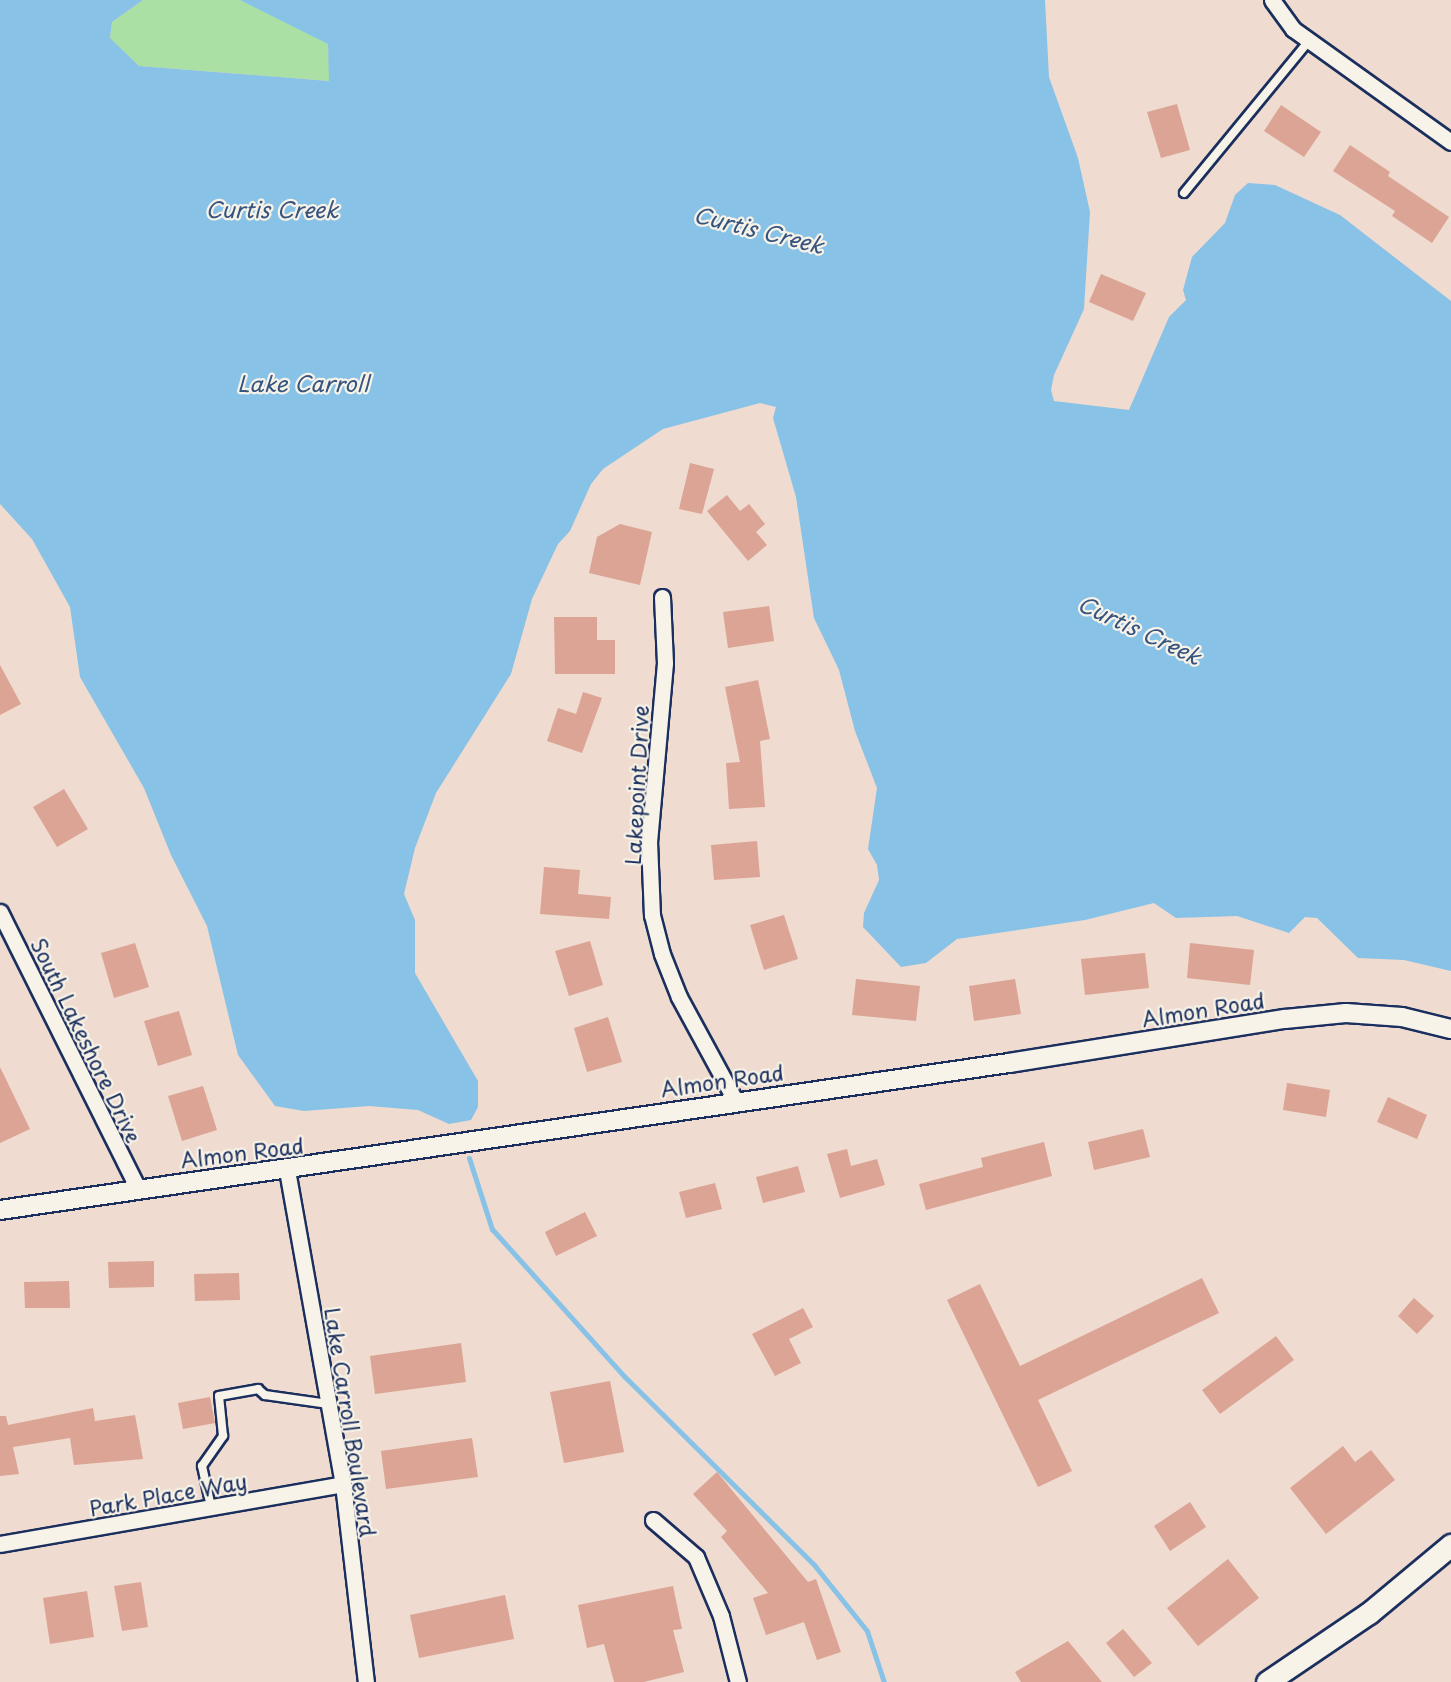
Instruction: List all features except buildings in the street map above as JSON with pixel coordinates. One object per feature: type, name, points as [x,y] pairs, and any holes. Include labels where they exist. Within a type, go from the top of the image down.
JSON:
[{"type":"main road","points":[[1267,1682],[1369,1613],[1451,1545]]},
{"type":"street","points":[[1272,0],[1293,29],[1451,142]]},
{"type":"street","name":"Lakepoint Drive","points":[[662,597],[665,663],[649,841],[652,915],[662,954],[679,997],[735,1100]]},
{"type":"street","name":"South Lakeshore Drive","points":[[0,912],[137,1187]]},
{"type":"street","name":"Almon Road","points":[[0,1209],[137,1187],[286,1170],[735,1100],[1009,1063],[1285,1019],[1346,1013],[1390,1016],[1451,1029]]},
{"type":"street","name":"Lake Carroll Boulevard","points":[[286,1170],[343,1484],[366,1682]]},
{"type":"street","name":"Park Place Way","points":[[0,1545],[343,1484]]},
{"type":"street","points":[[653,1520],[696,1557],[721,1616],[738,1682]]},
{"type":"lane","points":[[1184,194],[1309,41]]},
{"type":"lane","points":[[211,1507],[202,1466],[223,1436],[219,1396],[258,1389],[265,1395],[328,1404]]},
{"type":"green space","points":[[143,0],[240,0],[252,3],[328,44],[330,81],[139,66],[110,39],[112,22]]},
{"type":"water","name":"Lake Carroll","points":[[0,0],[143,0],[112,22],[110,38],[139,66],[329,81],[328,44],[240,0],[1045,0],[1049,77],[1078,158],[1090,212],[1084,309],[1054,375],[1051,390],[1054,401],[1129,410],[1169,317],[1186,300],[1183,290],[1192,257],[1225,223],[1235,195],[1248,183],[1275,185],[1340,215],[1451,301],[1451,971],[1404,960],[1358,958],[1317,918],[1305,917],[1289,933],[1237,916],[1176,918],[1154,903],[1085,920],[957,939],[926,963],[901,967],[863,927],[864,913],[879,880],[877,865],[868,849],[877,788],[855,731],[839,670],[814,618],[796,497],[773,418],[776,407],[760,403],[663,429],[603,469],[591,484],[570,531],[558,544],[532,599],[511,674],[436,793],[415,848],[404,894],[415,920],[415,973],[478,1081],[478,1107],[471,1120],[449,1124],[418,1110],[369,1106],[304,1111],[275,1106],[238,1055],[207,926],[171,855],[144,788],[80,677],[70,607],[32,539],[0,504]]},
{"type":"waterway","points":[[469,1158],[492,1229],[624,1376],[815,1566],[867,1631],[884,1682]]},
{"type":"water label","name":"Curtis Creek","points":[[272,209]]},
{"type":"water label","name":"Curtis Creek","points":[[759,229]]},
{"type":"water label","name":"Curtis Creek","points":[[1140,629]]}]
